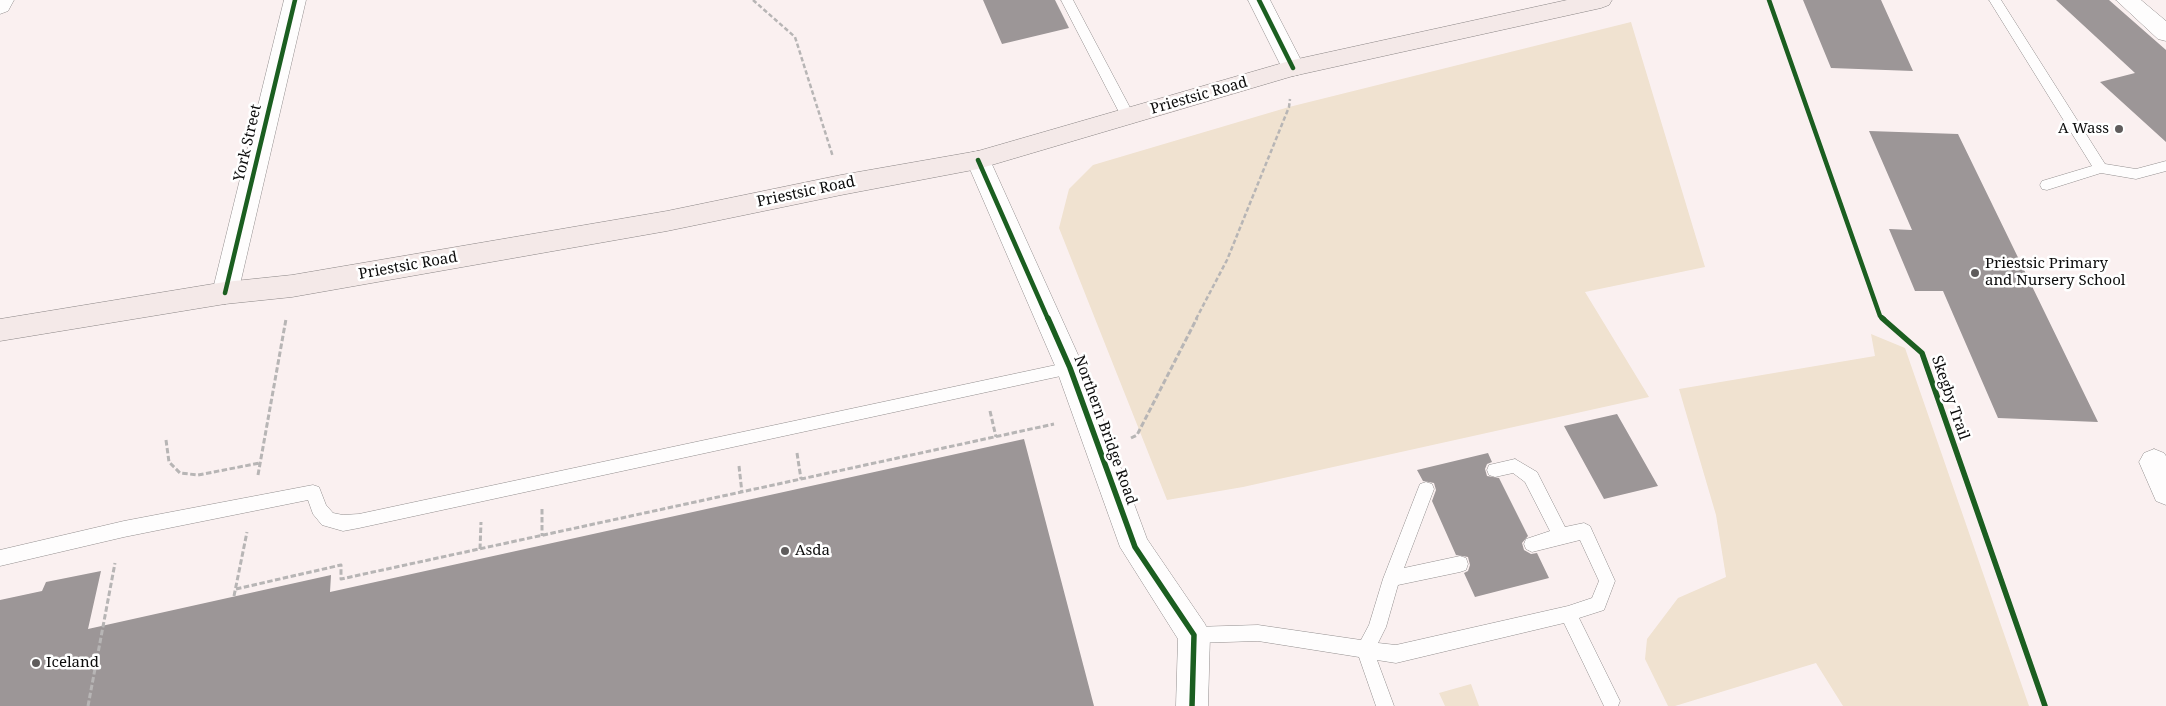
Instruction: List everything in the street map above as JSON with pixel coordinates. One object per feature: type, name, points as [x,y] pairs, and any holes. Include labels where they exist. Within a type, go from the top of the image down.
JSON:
[{"type":"main road","name":"Priestsic Road","points":[[0,330],[225,293],[292,286],[668,221],[841,185],[978,160],[1293,68],[1601,0]]},
{"type":"street","points":[[0,6],[3,0]]},
{"type":"street","name":"York Street","points":[[225,293],[295,0]]},
{"type":"street","points":[[1258,0],[1293,68]]},
{"type":"street","points":[[2127,0],[2166,33]]},
{"type":"street","name":"Northern Bridge Road","points":[[978,160],[1070,368],[1135,547],[1194,635]]},
{"type":"street","points":[[2154,462],[2166,492]]},
{"type":"street","points":[[1192,706],[1194,635]]},
{"type":"lane","points":[[1067,0],[1128,116]]},
{"type":"lane","points":[[1995,0],[2102,168]]},
{"type":"lane","points":[[2047,185],[2102,168],[2136,174],[2166,166]]},
{"type":"lane","points":[[0,558],[124,529],[313,492],[319,509],[328,520],[343,522],[360,521],[1070,368]]},
{"type":"lane","points":[[1495,470],[1515,466],[1531,477],[1561,536]]},
{"type":"lane","points":[[1385,706],[1365,650],[1377,626],[1391,579],[1426,489]]},
{"type":"lane","points":[[1194,635],[1258,633],[1396,654],[1568,614],[1598,604],[1607,581],[1584,531],[1532,544]]},
{"type":"lane","points":[[1391,579],[1460,564]]},
{"type":"lane","points":[[1568,614],[1611,700]]},
{"type":"path","points":[[753,0],[795,37],[841,185]]},
{"type":"path","points":[[1101,453],[1137,435],[1227,260],[1289,107],[1293,68]]},
{"type":"path","points":[[257,480],[292,286]]},
{"type":"path","points":[[990,410],[996,437]]},
{"type":"path","points":[[236,589],[341,565],[341,579],[1088,417]]},
{"type":"path","points":[[166,440],[169,462],[180,473],[198,475],[260,464]]},
{"type":"path","points":[[234,596],[248,529]]},
{"type":"path","points":[[88,706],[115,563]]},
{"type":"shaded area","points":[[1631,22],[1705,267],[1585,292],[1649,397],[1243,487],[1167,500],[1059,228],[1069,189],[1093,165],[1289,107]]},
{"type":"shaded area","points":[[1871,334],[1905,348],[2029,706],[1843,706],[1816,663],[1675,706],[1668,706],[1645,659],[1647,639],[1678,598],[1726,577],[1716,515],[1679,389],[1875,356]]},
{"type":"shaded area","points":[[1471,684],[1479,706],[1445,706],[1439,693]]},
{"type":"building","points":[[983,0],[1055,0],[1069,28],[1002,44]]},
{"type":"building","points":[[1803,0],[1881,0],[1913,71],[1831,68]]},
{"type":"building","points":[[2056,0],[2109,0],[2166,50],[2166,142],[2100,82],[2135,73]]},
{"type":"building","points":[[1869,131],[1958,134],[2098,422],[1998,418],[1943,291],[1915,291],[1889,229],[1912,230]]},
{"type":"building","points":[[1617,414],[1658,486],[1604,499],[1564,426]]},
{"type":"building","name":"Asda","points":[[1024,439],[1094,706],[0,706],[0,600],[42,591],[46,582],[101,571],[88,629],[331,575],[330,592]]},
{"type":"building","points":[[1488,453],[1492,462],[1487,464],[1485,469],[1487,476],[1499,478],[1528,536],[1522,543],[1524,550],[1531,554],[1537,553],[1549,578],[1475,597],[1464,573],[1468,571],[1470,565],[1468,557],[1456,555],[1432,501],[1436,490],[1434,483],[1423,481],[1417,470]]},
{"type":"cycle path","points":[[225,293],[295,0]]},
{"type":"cycle path","points":[[1259,0],[1293,68]]},
{"type":"cycle path","name":"Skegby Trail","points":[[1769,0],[1880,316],[1922,353],[2045,706]]},
{"type":"cycle path","points":[[978,160],[1070,368],[1135,547],[1194,635],[1192,706]]},
{"type":"place","name":"A Wass","points":[[2119,129]]},
{"type":"place","name":"Priestsic Primary and Nursery School","points":[[1975,273]]},
{"type":"place","name":"Asda","points":[[785,551]]},
{"type":"place","name":"Iceland","points":[[36,663]]}]
